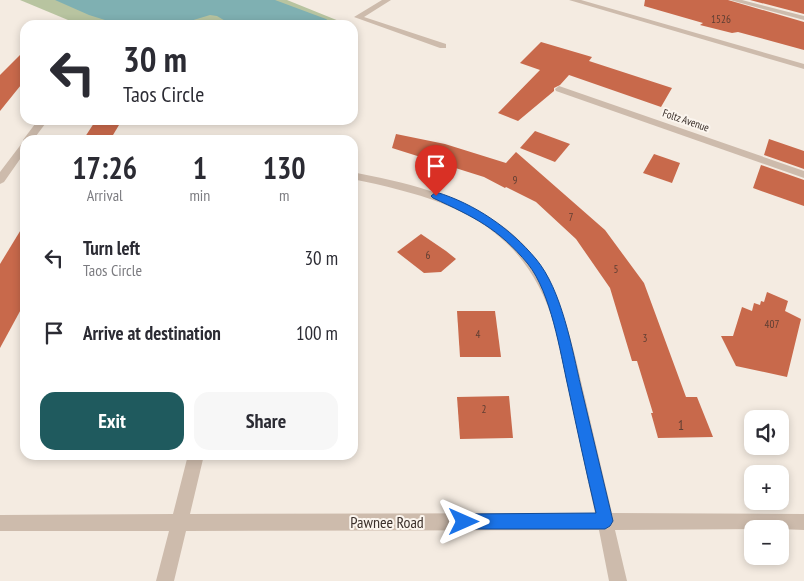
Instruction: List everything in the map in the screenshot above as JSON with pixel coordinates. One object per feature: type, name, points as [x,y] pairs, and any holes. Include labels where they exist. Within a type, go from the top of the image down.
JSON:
[{"type":"street","points":[[387,0],[358,17],[443,46]]},
{"type":"street","points":[[572,0],[804,67]]},
{"type":"street","points":[[734,0],[804,18]]},
{"type":"street","name":"Foltz Avenue","points":[[559,89],[804,175]]},
{"type":"street","points":[[0,180],[20,151]]},
{"type":"street","points":[[358,176],[410,188],[460,205],[502,230],[533,263],[545,283],[561,326],[618,581]]},
{"type":"street","points":[[165,581],[195,460]]},
{"type":"street","name":"Pawnee Road","points":[[0,523],[804,522]]},
{"type":"green space","points":[[20,0],[287,0],[337,20],[68,20]]},
{"type":"water","points":[[55,0],[275,0],[327,20],[224,20],[210,15],[194,20],[105,20]]},
{"type":"building","points":[[645,0],[728,0],[804,22],[804,50],[738,32],[732,33],[700,25],[703,23],[644,6]]},
{"type":"building","points":[[750,0],[804,0],[804,14]]},
{"type":"building","points":[[541,42],[592,57],[589,61],[672,88],[661,107],[569,75],[560,85],[554,88],[554,91],[518,121],[498,113],[540,70],[520,63]]},
{"type":"building","points":[[20,55],[20,86],[0,111],[0,75]]},
{"type":"building","points":[[93,125],[119,125],[113,135],[86,135]]},
{"type":"building","points":[[535,131],[570,144],[555,162],[520,148]]},
{"type":"building","points":[[396,134],[445,144],[506,163],[516,152],[605,230],[644,283],[686,397],[697,397],[713,437],[658,438],[651,413],[653,413],[637,361],[632,361],[610,288],[576,239],[536,202],[506,187],[484,177],[392,148]]},
{"type":"building","points":[[769,139],[804,151],[804,169],[764,155]]},
{"type":"building","points":[[654,154],[680,163],[672,183],[643,173]]},
{"type":"building","points":[[761,165],[804,180],[804,206],[753,188]]},
{"type":"building","points":[[20,231],[20,311],[0,348],[0,264]]},
{"type":"building","points":[[421,234],[456,259],[441,272],[424,273],[397,252]]},
{"type":"building","points":[[767,292],[788,301],[785,311],[801,319],[787,377],[736,366],[721,336],[733,336],[742,307],[752,311],[754,303],[760,305],[761,301],[764,302]]},
{"type":"building","points":[[457,311],[495,311],[501,357],[460,357]]},
{"type":"building","points":[[509,396],[513,438],[460,439],[457,397]]},
{"type":"route","points":[[436,196],[460,205],[502,230],[533,263],[545,283],[561,326],[605,521],[464,522]]}]
